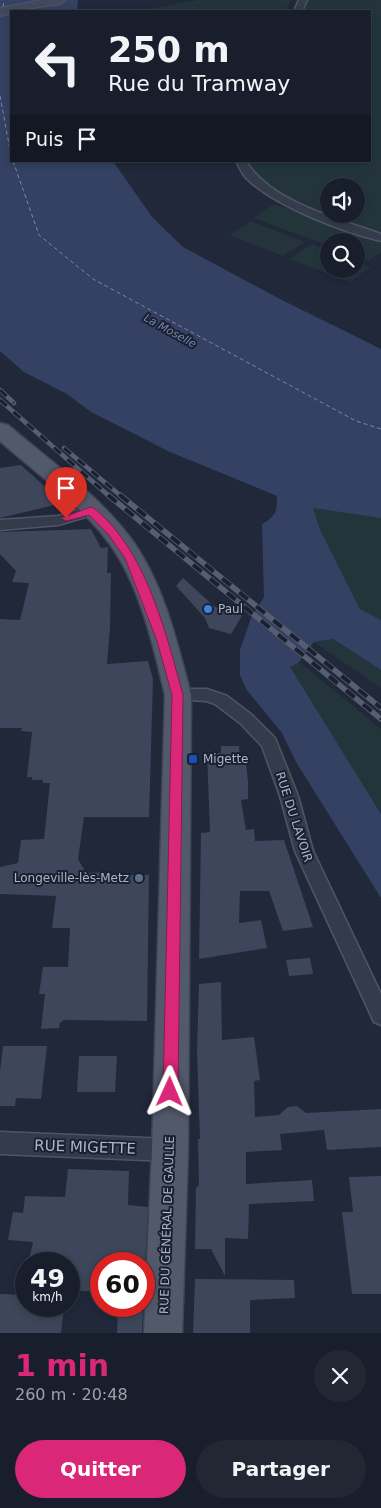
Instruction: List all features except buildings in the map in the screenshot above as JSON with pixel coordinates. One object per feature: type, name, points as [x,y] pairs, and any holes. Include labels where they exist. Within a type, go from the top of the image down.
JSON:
[{"type":"main road","points":[[0,10],[41,0]]},
{"type":"main road","points":[[0,10],[60,0]]},
{"type":"main road","name":"RUE DU GÉNÉRAL DE GAULLE","points":[[0,430],[91,511],[112,532],[130,557],[163,641],[178,695],[170,1150],[163,1333]]},
{"type":"street","points":[[241,162],[243,169],[255,181],[288,202],[381,238]]},
{"type":"street","points":[[0,525],[70,517],[91,511]]},
{"type":"street","name":"RUE DU LAVOIR","points":[[178,695],[207,694],[221,700],[246,719],[269,743],[289,796],[304,851],[381,1016]]},
{"type":"street","name":"RUE MIGETTE","points":[[0,1143],[170,1150]]},
{"type":"shaded area","points":[[198,0],[291,0],[286,10],[144,10]]},
{"type":"shaded area","points":[[308,0],[381,0],[381,235],[348,223],[365,223],[365,178],[320,178],[320,212],[272,188],[248,162],[371,162],[371,10],[303,10]]},
{"type":"shaded area","points":[[274,204],[320,221],[320,223],[326,223],[354,233],[320,233],[320,243],[253,218]]},
{"type":"shaded area","points":[[251,221],[304,242],[283,256],[230,235]]},
{"type":"shaded area","points":[[365,237],[381,243],[381,252],[369,261],[365,259]]},
{"type":"shaded area","points":[[312,244],[320,247],[320,270],[290,259]]},
{"type":"shaded area","points":[[365,265],[371,267],[365,271]]},
{"type":"shaded area","points":[[340,278],[356,278],[350,282]]},
{"type":"shaded area","points":[[313,507],[381,518],[381,620],[360,609],[321,532]]},
{"type":"shaded area","points":[[333,639],[381,670],[381,688],[314,642]]},
{"type":"shaded area","points":[[299,662],[381,729],[381,814],[289,667]]},
{"type":"water","name":"La Moselle","points":[[0,0],[78,0],[77,10],[10,10],[10,162],[114,162],[152,217],[183,247],[280,299],[381,349],[381,518],[313,508],[321,532],[360,609],[381,620],[381,670],[333,639],[314,642],[299,662],[290,667],[381,814],[381,898],[296,762],[282,733],[246,689],[240,675],[240,650],[251,618],[264,597],[262,524],[275,513],[277,496],[170,452],[91,412],[67,394],[24,372],[0,351]]},
{"type":"ferry route","points":[[3,7],[4,0]]},
{"type":"ferry route","points":[[0,96],[10,150]]},
{"type":"ferry route","points":[[13,162],[39,235],[93,279],[356,421],[381,429]]},
{"type":"railway","points":[[0,390],[14,403]]},
{"type":"railway","points":[[0,400],[109,496]]},
{"type":"railway","points":[[64,448],[121,496]]},
{"type":"railway","points":[[108,495],[381,719]]},
{"type":"railway","points":[[120,495],[381,708]]},
{"type":"place","name":"Paul","points":[[208,609]]},
{"type":"place","name":"Migette","points":[[193,759]]},
{"type":"place","name":"Longeville-lès-Metz","points":[[139,878]]},
{"type":"route","points":[[66,518],[79,516],[91,511],[112,532],[130,557],[163,641],[178,695],[174,804],[170,1092]]}]
